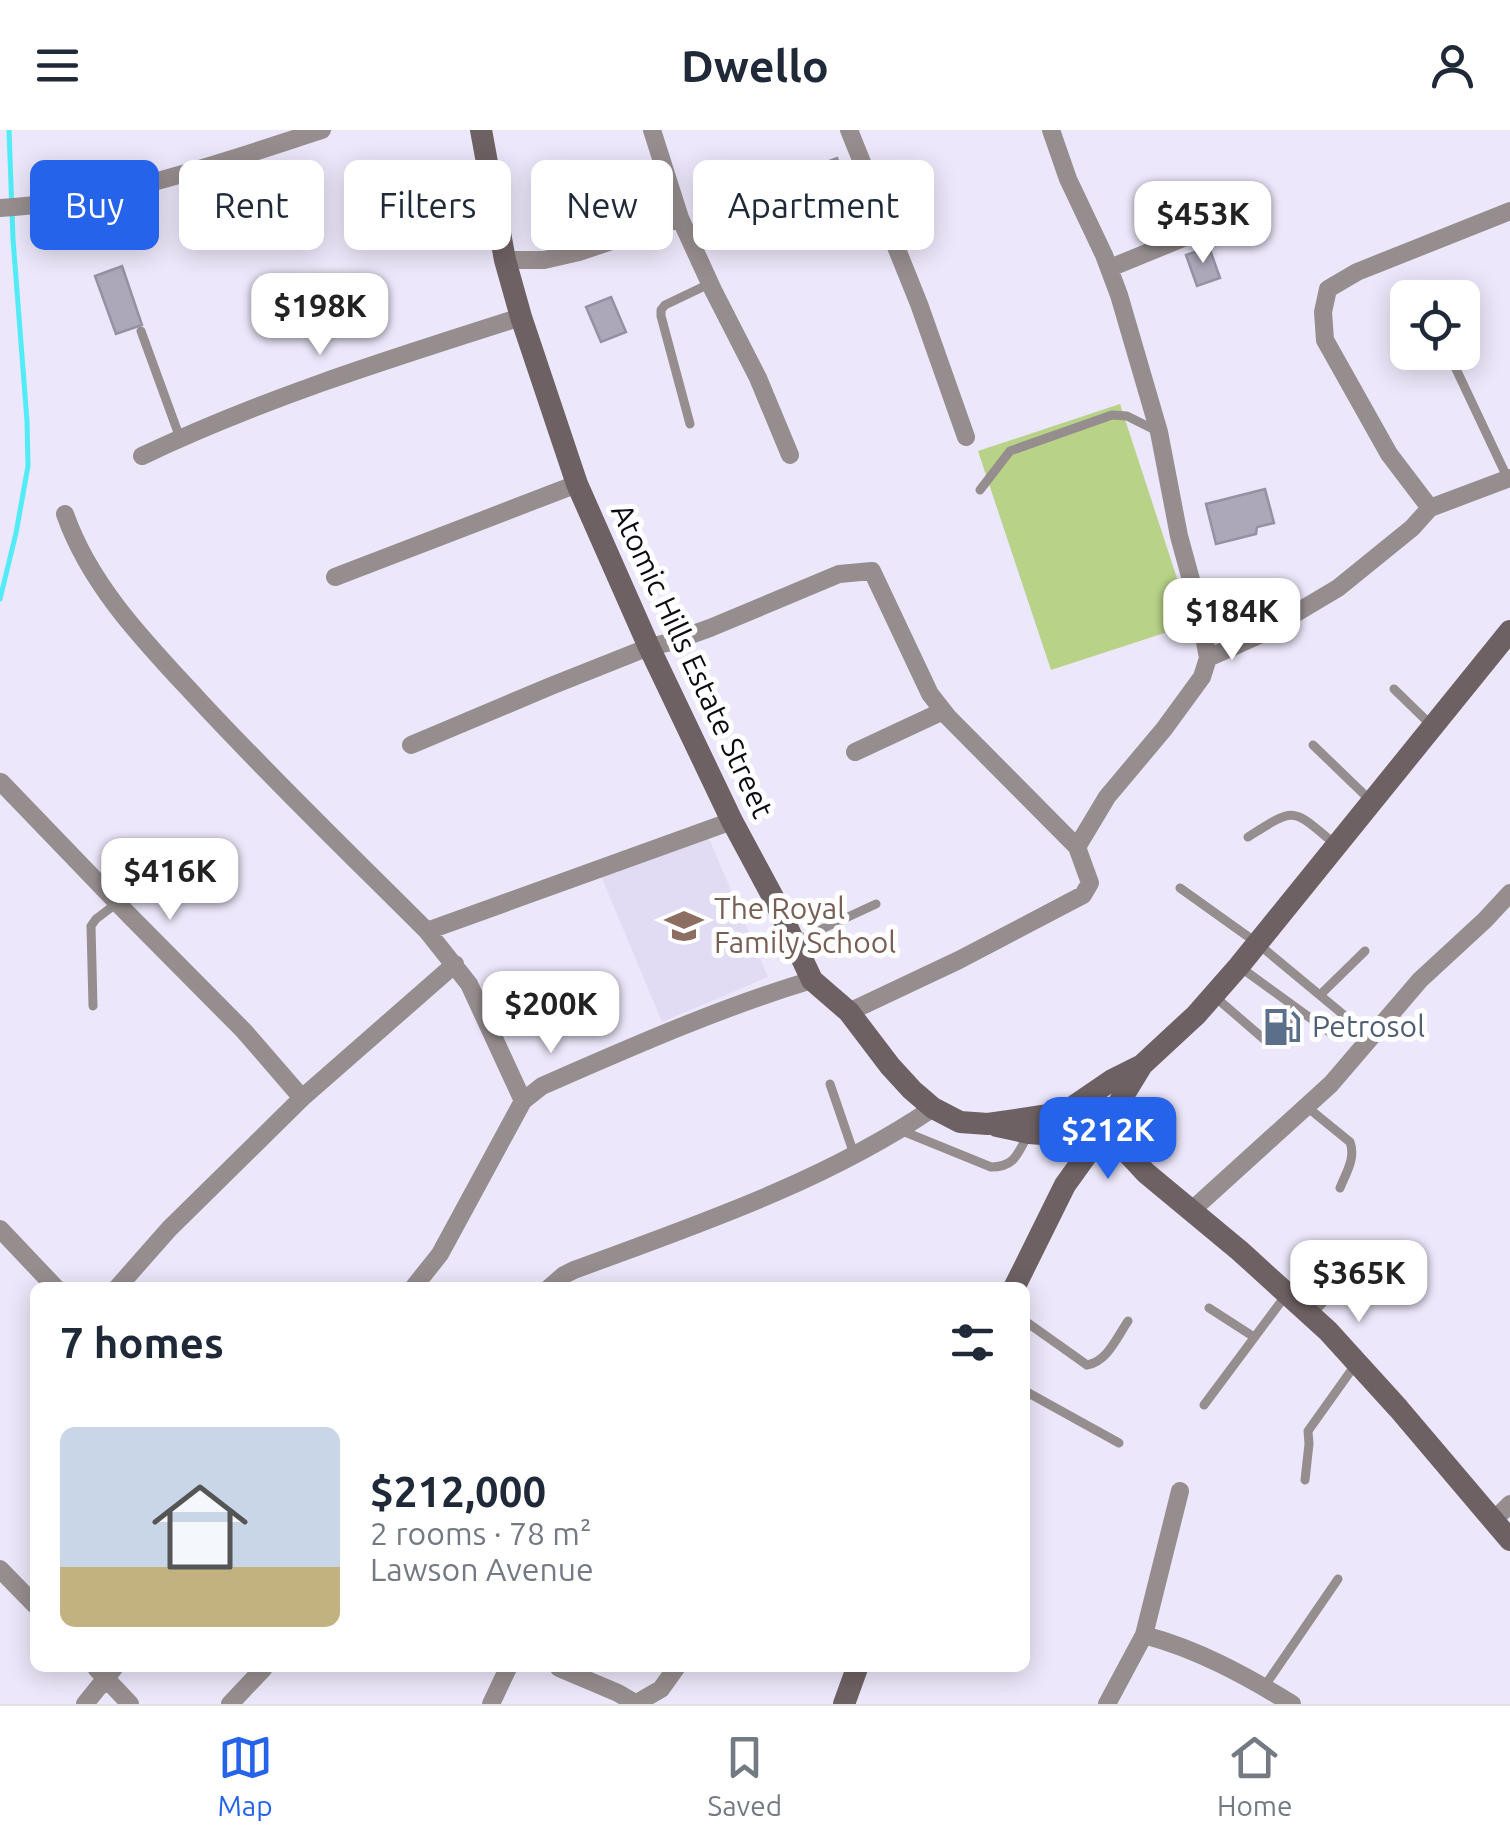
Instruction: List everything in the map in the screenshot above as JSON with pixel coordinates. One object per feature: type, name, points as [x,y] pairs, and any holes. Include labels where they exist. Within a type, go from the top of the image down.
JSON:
[{"type":"street","points":[[0,208],[141,186],[286,135],[322,130]]},
{"type":"street","name":"Atomic Hills Estate Street","points":[[481,130],[505,260],[520,317],[578,484],[648,647],[732,821],[812,980],[849,1012],[890,1066],[934,1108],[960,1122],[1029,1133],[1091,1137],[1142,1066],[1239,966],[1510,631]]},
{"type":"street","points":[[652,130],[680,218],[758,378],[790,456]]},
{"type":"street","points":[[849,130],[919,304],[966,437]]},
{"type":"street","points":[[1051,130],[1068,179],[1110,268],[1159,432],[1178,536],[1208,658],[1202,677],[1164,730],[1107,797],[1077,847]]},
{"type":"street","points":[[1430,508],[1388,454],[1324,340],[1323,312],[1328,289],[1356,272],[1510,211]]},
{"type":"street","points":[[505,260],[544,260],[579,252],[680,218]]},
{"type":"street","points":[[1110,268],[1205,229]]},
{"type":"street","points":[[142,456],[267,401],[520,317]]},
{"type":"street","points":[[1208,658],[1259,635],[1338,588],[1412,528],[1430,508],[1509,478]]},
{"type":"street","points":[[335,577],[578,484]]},
{"type":"street","points":[[65,514],[74,540],[115,606],[240,744],[428,931],[455,964],[470,984],[523,1102]]},
{"type":"street","points":[[410,745],[839,574],[872,571],[930,694],[1077,847],[1090,884],[1083,894],[959,960],[849,1012]]},
{"type":"street","points":[[855,752],[943,711]]},
{"type":"street","points":[[1,782],[244,1031],[302,1098]]},
{"type":"street","points":[[428,931],[732,821]]},
{"type":"street","points":[[1191,1211],[1331,1084],[1420,980],[1510,893]]},
{"type":"street","points":[[122,1282],[302,1098],[455,964]]},
{"type":"street","points":[[418,1282],[440,1254],[523,1102],[542,1086],[665,1032],[757,996],[812,980]]},
{"type":"street","name":"Atomic Hills Estate Street","points":[[988,1124],[1075,1107],[1112,1080],[1142,1066]]},
{"type":"street","points":[[1017,1282],[1091,1137],[1102,1107],[1092,1102],[1075,1107],[1064,1124],[1091,1137],[1146,1173],[1311,1314],[1510,1540]]},
{"type":"street","points":[[556,1282],[574,1270],[744,1205],[855,1156],[934,1108]]},
{"type":"street","points":[[0,1229],[50,1282]]},
{"type":"street","points":[[1107,1704],[1144,1635],[1180,1491]]},
{"type":"street","points":[[1493,1521],[1510,1504]]},
{"type":"street","points":[[0,1569],[30,1600]]},
{"type":"street","points":[[1144,1635],[1208,1658],[1292,1704]]},
{"type":"street","points":[[85,1704],[105,1672]]},
{"type":"street","points":[[107,1672],[130,1704]]},
{"type":"street","points":[[230,1704],[260,1672]]},
{"type":"street","points":[[491,1704],[506,1672]]},
{"type":"street","points":[[567,1672],[635,1704],[661,1689],[673,1672]]},
{"type":"street","points":[[844,1704],[856,1672]]},
{"type":"lane","points":[[690,424],[661,316],[666,305],[710,283]]},
{"type":"lane","points":[[141,331],[180,438]]},
{"type":"lane","points":[[1457,370],[1509,478]]},
{"type":"lane","points":[[980,490],[1010,451],[1112,415],[1127,416],[1159,432]]},
{"type":"lane","points":[[1394,689],[1433,727]]},
{"type":"lane","points":[[1313,745],[1372,802]]},
{"type":"lane","points":[[1248,836],[1290,814],[1298,815],[1337,846]]},
{"type":"lane","points":[[1180,888],[1257,943],[1358,1026]]},
{"type":"lane","points":[[93,1006],[92,926],[117,904]]},
{"type":"lane","points":[[794,942],[876,904]]},
{"type":"lane","points":[[1320,995],[1365,951]]},
{"type":"lane","points":[[1239,966],[1334,1036]]},
{"type":"lane","points":[[1213,995],[1265,1040],[1281,1038],[1301,1012]]},
{"type":"lane","points":[[830,1084],[855,1156]]},
{"type":"lane","points":[[1307,1106],[1350,1142],[1351,1159],[1340,1188]]},
{"type":"lane","points":[[954,1152],[960,1122]]},
{"type":"lane","points":[[900,1130],[991,1167],[1011,1164],[1029,1133]]},
{"type":"lane","points":[[1311,1314],[1368,1256]]},
{"type":"lane","points":[[1204,1405],[1288,1293]]},
{"type":"lane","points":[[1209,1308],[1254,1338]]},
{"type":"lane","points":[[1030,1325],[1086,1364],[1094,1364],[1102,1360],[1128,1321]]},
{"type":"lane","points":[[1304,1480],[1308,1431],[1357,1363]]},
{"type":"lane","points":[[1030,1394],[1119,1444]]},
{"type":"lane","points":[[1264,1686],[1338,1579]]},
{"type":"shaded area","name":"The Royal Family School","points":[[707,834],[768,977],[662,1022],[601,876]]},
{"type":"green space","points":[[1120,404],[1192,624],[1051,670],[978,451]]},
{"type":"building","points":[[1209,247],[1220,278],[1197,286],[1186,255]]},
{"type":"building","points":[[122,266],[142,325],[116,334],[95,276]]},
{"type":"building","points":[[611,297],[626,332],[601,342],[586,307]]},
{"type":"building","points":[[1265,489],[1274,523],[1257,527],[1256,534],[1216,544],[1206,504]]},
{"type":"waterway","points":[[0,599],[28,466],[9,130]]},
{"type":"place","name":"The Royal Family School","points":[[684,926]]},
{"type":"place","name":"Petrosol","points":[[1282,1027]]}]
